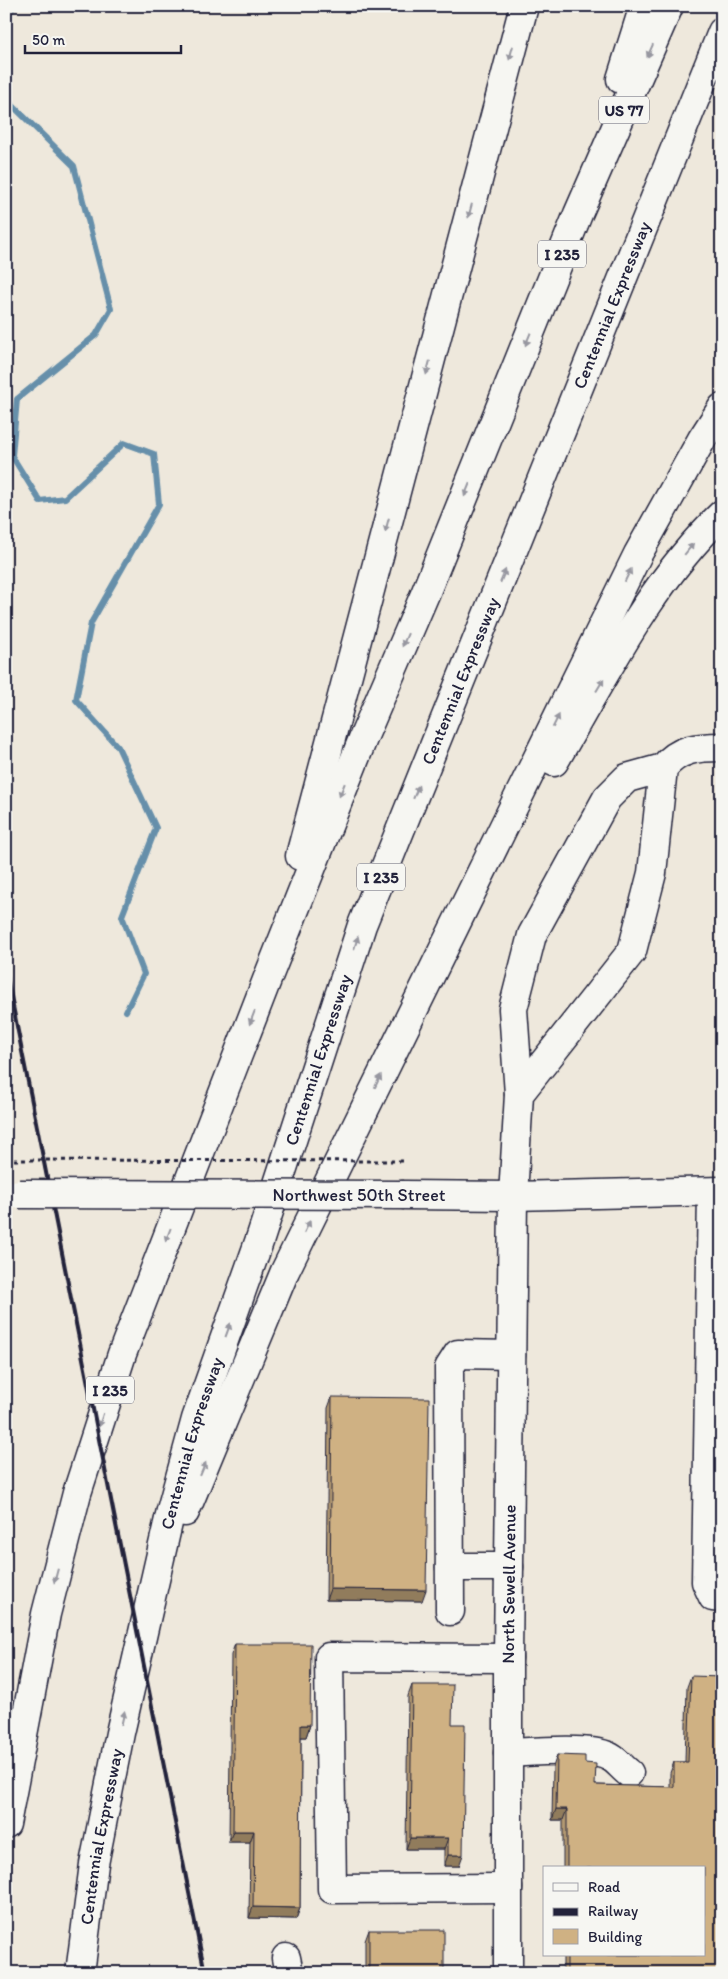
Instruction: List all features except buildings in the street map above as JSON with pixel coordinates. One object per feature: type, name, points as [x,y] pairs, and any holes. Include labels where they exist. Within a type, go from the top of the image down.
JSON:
[{"type":"main road","points":[[270,972],[524,6]]},
{"type":"main road","points":[[578,214],[644,6]]},
{"type":"main road","name":"US 77","points":[[578,214],[669,6]]},
{"type":"main road","points":[[663,178],[722,32]]},
{"type":"main road","points":[[663,178],[722,81]]},
{"type":"main road","name":"Centennial Expressway","points":[[80,1973],[94,1864],[120,1733],[171,1510],[196,1419],[260,1239],[362,925],[663,178]]},
{"type":"main road","name":"I 235","points":[[6,1824],[46,1614],[77,1493],[122,1354],[364,736],[425,594],[578,214]]},
{"type":"main road","points":[[151,1595],[285,1271],[638,554],[702,439],[722,408]]},
{"type":"main road","points":[[442,953],[643,612],[689,547],[722,514]]},
{"type":"main road","points":[[519,1094],[632,951],[652,874],[663,768],[671,758],[686,751],[711,747]]},
{"type":"main road","name":"North Sewell Avenue","points":[[508,1973],[508,1658],[511,1355],[513,1196],[519,1094],[513,1010],[532,935],[607,798],[627,778],[663,768]]},
{"type":"main road","points":[[719,1192],[706,1582],[713,1597],[722,1598]]},
{"type":"main road","name":"Northwest 50th Street","points":[[6,1194],[513,1196],[719,1192]]},
{"type":"main road","points":[[450,1611],[449,1368],[458,1354],[511,1355]]},
{"type":"main road","points":[[450,1567],[509,1567]]},
{"type":"main road","points":[[508,1658],[329,1657],[332,1889],[508,1888]]},
{"type":"main road","points":[[508,1752],[599,1753],[614,1759],[629,1773]]},
{"type":"path","name":"Northwest 50th Street","points":[[6,1160],[406,1161]]},
{"type":"waterway","points":[[6,21],[13,6]]},
{"type":"waterway","points":[[6,99],[74,166],[111,309],[96,335],[17,399],[12,456],[40,501],[65,498],[124,443],[154,454],[159,504],[91,623],[76,700],[118,747],[156,828],[122,916],[144,974],[126,1011]]},
{"type":"railway","points":[[6,971],[205,1973]]}]
